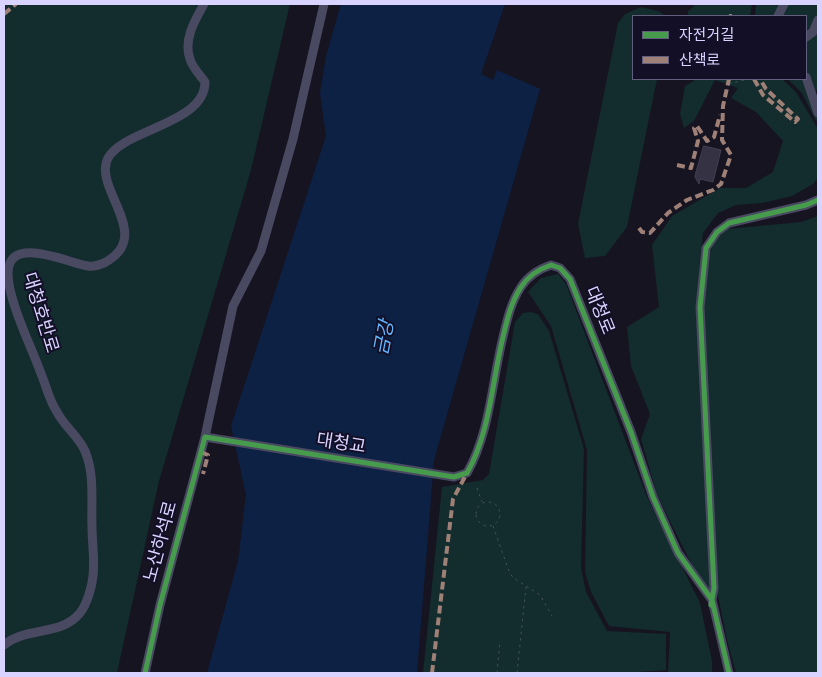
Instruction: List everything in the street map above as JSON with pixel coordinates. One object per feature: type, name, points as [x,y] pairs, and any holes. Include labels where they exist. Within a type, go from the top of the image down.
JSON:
[{"type":"street","name":"대청호반로","points":[[4,645],[25,633],[55,630],[71,622],[81,612],[89,593],[93,576],[94,553],[91,480],[88,461],[84,448],[56,412],[48,396],[8,284],[10,263],[17,256],[26,253],[67,259],[87,266],[102,264],[118,250],[125,230],[121,212],[107,183],[105,170],[108,158],[117,149],[174,119],[194,106],[202,98],[205,82],[190,60],[188,38],[204,4]]},
{"type":"street","name":"노산하석로","points":[[145,673],[160,605],[205,436],[233,306],[261,251],[293,139],[324,4]]},
{"type":"street","points":[[809,34],[818,20]]},
{"type":"street","points":[[807,80],[818,113]]},
{"type":"street","name":"대청로","points":[[729,673],[712,600],[714,588],[700,307],[706,248],[717,232],[729,223],[806,205],[818,200]]},
{"type":"street","name":"대청로","points":[[454,477],[467,473],[476,458],[507,319],[515,298],[529,277],[542,268],[551,265],[560,268],[570,279],[628,424],[653,497],[678,553],[712,600]]},
{"type":"street","name":"대청교","points":[[205,436],[454,477]]},
{"type":"path","points":[[729,84],[744,80]]},
{"type":"path","points":[[477,488],[483,502]]},
{"type":"path","points":[[483,502],[490,502],[500,509],[499,520],[493,526],[484,526],[476,517],[477,508],[483,502]]},
{"type":"path","points":[[493,526],[510,574],[540,595],[552,616]]},
{"type":"path","points":[[517,673],[526,587]]},
{"type":"path","points":[[497,673],[500,641]]},
{"type":"green space","points":[[4,4],[290,4],[251,170],[159,481],[117,673],[4,673]]},
{"type":"green space","points":[[696,4],[752,4],[750,15],[688,15],[688,11]]},
{"type":"green space","points":[[756,4],[818,4],[818,86],[815,94],[818,102],[818,119],[816,121],[802,93],[789,80],[807,80],[807,15],[755,15]]},
{"type":"green space","points":[[641,7],[658,11],[664,15],[632,15],[632,80],[657,80],[627,227],[605,256],[585,258],[578,224],[618,23],[625,14]]},
{"type":"green space","points":[[695,80],[715,80],[694,121],[684,128],[680,114],[685,86]]},
{"type":"green space","points":[[715,80],[783,80],[796,92],[818,129],[818,178],[813,184],[792,196],[762,203],[736,205],[718,213],[703,233],[697,303],[712,588],[709,599],[657,495],[641,439],[650,414],[631,366],[627,327],[659,307],[652,245],[672,216],[720,188],[746,188],[773,172],[783,141],[756,112],[731,98],[738,88]]},
{"type":"green space","points":[[818,216],[818,673],[736,673],[714,576],[703,298],[705,269],[714,244],[727,229],[801,222]]},
{"type":"green space","points":[[558,274],[566,284],[647,497],[700,603],[712,661],[712,673],[668,673],[670,632],[609,626],[591,592],[585,572],[587,450],[551,326],[528,292],[541,278]]},
{"type":"green space","points":[[531,312],[538,314],[549,331],[584,449],[581,568],[586,592],[607,631],[666,634],[666,670],[623,673],[423,673],[442,487],[483,480],[489,474],[515,322],[523,313]]},
{"type":"water","name":"금강","points":[[341,4],[505,4],[481,74],[493,80],[497,70],[540,89],[434,460],[417,673],[207,673],[238,561],[246,495],[231,426],[326,136],[320,93],[326,56]]},
{"type":"building","points":[[704,146],[721,150],[713,182],[700,179],[699,184],[695,177]]},
{"type":"marked path","points":[[4,14],[16,4]]},
{"type":"marked path","points":[[639,228],[642,232],[650,233],[668,213],[687,200],[713,190],[721,184],[731,155],[722,140],[723,106],[729,80]]},
{"type":"marked path","points":[[755,80],[763,95],[795,122],[798,119],[766,89],[761,80]]},
{"type":"marked path","points":[[677,165],[691,168],[698,141],[694,128],[697,126],[707,141],[714,137],[720,115]]},
{"type":"marked path","points":[[201,452],[208,455],[203,474]]},
{"type":"marked path","points":[[432,673],[453,499],[467,473]]},
{"type":"cycle path","points":[[711,605],[714,588],[700,307],[706,248],[717,232],[729,223],[806,205],[818,200]]},
{"type":"cycle path","points":[[145,673],[160,605],[205,437],[454,477],[467,473],[475,457],[486,424],[499,354],[512,305],[527,279],[551,265],[560,268],[570,279],[631,432],[653,497],[678,553],[712,600],[729,673]]}]
